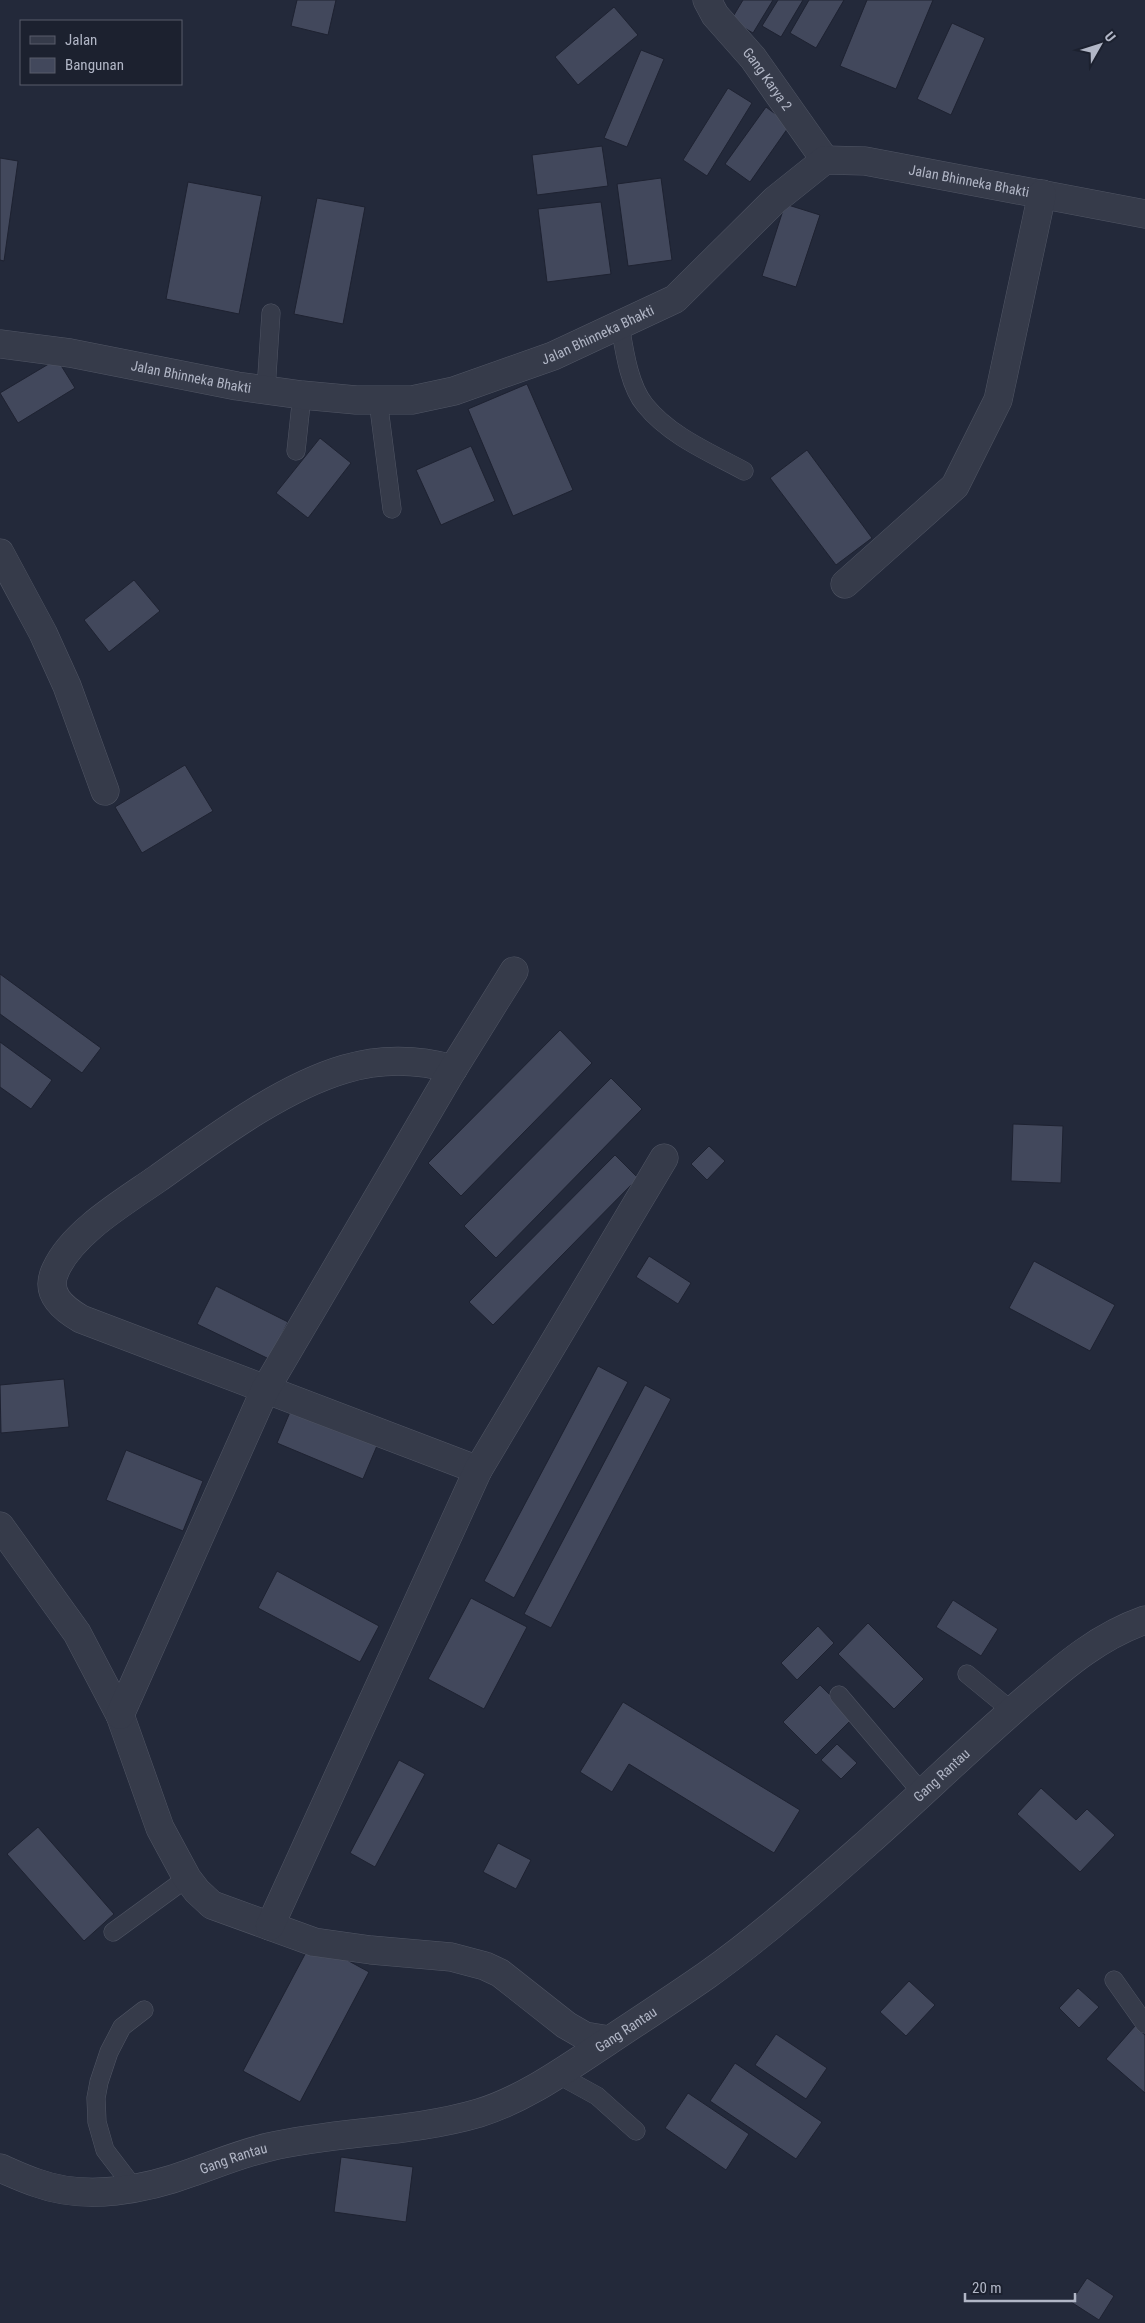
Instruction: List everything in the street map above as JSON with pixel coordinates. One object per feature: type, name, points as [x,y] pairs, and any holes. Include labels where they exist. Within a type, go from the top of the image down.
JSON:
[{"type":"street","name":"Gang Karya 2","points":[[707,0],[715,15],[753,58],[825,160]]},
{"type":"street","name":"Jalan Bhinneka Bhakti","points":[[0,344],[70,353],[302,396],[412,400],[454,391],[552,356],[675,299],[775,200],[825,160],[864,161],[1145,214]]},
{"type":"street","points":[[845,584],[955,486],[998,400],[1042,194]]},
{"type":"street","points":[[0,553],[43,633],[67,686],[106,791]]},
{"type":"street","points":[[120,1716],[265,1390],[453,1069],[514,971]]},
{"type":"street","points":[[453,1069],[418,1061],[377,1062],[345,1069],[289,1093],[217,1137],[100,1220],[67,1252],[55,1270],[52,1286],[56,1299],[65,1310],[81,1319],[478,1470]]},
{"type":"street","points":[[270,1926],[478,1470],[664,1158]]},
{"type":"street","points":[[0,1526],[77,1632],[120,1716],[160,1828],[187,1878],[212,1905],[314,1942],[451,1957],[485,1966],[500,1973],[566,2025],[585,2036],[609,2040]]},
{"type":"street","name":"Gang Rantau","points":[[0,2168],[38,2184],[73,2192],[117,2191],[181,2176],[229,2158],[269,2147],[326,2136],[436,2123],[481,2112],[505,2102],[557,2074],[707,1975],[771,1926],[1012,1712],[1089,1647],[1120,1629],[1145,1620]]},
{"type":"lane","points":[[266,390],[271,313]]},
{"type":"lane","points":[[620,325],[627,368],[644,404],[679,436],[744,470]]},
{"type":"lane","points":[[296,451],[302,396]]},
{"type":"lane","points":[[378,400],[392,509]]},
{"type":"lane","points":[[967,1674],[1012,1712]]},
{"type":"lane","points":[[839,1695],[922,1793]]},
{"type":"lane","points":[[113,1932],[187,1878]]},
{"type":"lane","points":[[1114,1980],[1145,2024]]},
{"type":"lane","points":[[134,2188],[106,2150],[97,2122],[96,2098],[109,2052],[122,2028],[144,2010]]},
{"type":"lane","points":[[557,2074],[597,2096],[636,2131]]},
{"type":"building","points":[[297,0],[336,0],[328,35],[291,26]]},
{"type":"building","points":[[743,0],[773,0],[753,33],[731,20]]},
{"type":"building","points":[[778,0],[803,0],[781,37],[762,26]]},
{"type":"building","points":[[809,0],[844,0],[816,48],[790,33]]},
{"type":"building","points":[[867,0],[933,0],[896,89],[840,66]]},
{"type":"building","points":[[614,7],[638,35],[578,85],[555,57]]},
{"type":"building","points":[[952,23],[985,38],[951,115],[917,99]]},
{"type":"building","points":[[641,50],[664,59],[627,147],[604,138]]},
{"type":"building","points":[[728,88],[752,103],[707,176],[683,160]]},
{"type":"building","points":[[766,107],[790,125],[750,182],[725,164]]},
{"type":"building","points":[[602,146],[608,186],[537,195],[532,155]]},
{"type":"building","points":[[0,158],[18,161],[4,261],[0,260]]},
{"type":"building","points":[[661,178],[672,260],[628,266],[617,184]]},
{"type":"building","points":[[188,182],[262,196],[239,314],[166,299]]},
{"type":"building","points":[[317,198],[365,207],[343,324],[294,314]]},
{"type":"building","points":[[601,202],[611,274],[547,282],[538,209]]},
{"type":"building","points":[[785,204],[820,215],[796,287],[762,276]]},
{"type":"building","points":[[57,359],[75,388],[18,423],[0,393]]},
{"type":"building","points":[[527,384],[573,490],[513,516],[468,409]]},
{"type":"building","points":[[320,438],[351,463],[308,518],[276,493]]},
{"type":"building","points":[[471,446],[495,501],[441,525],[416,470]]},
{"type":"building","points":[[807,450],[872,538],[836,565],[770,478]]},
{"type":"building","points":[[134,580],[160,611],[109,652],[84,620]]},
{"type":"building","points":[[185,765],[213,811],[142,853],[115,807]]},
{"type":"building","points":[[0,974],[101,1048],[82,1073],[0,1014]]},
{"type":"building","points":[[560,1030],[592,1063],[461,1196],[428,1163]]},
{"type":"building","points":[[0,1042],[52,1080],[31,1109],[0,1087]]},
{"type":"building","points":[[611,1078],[642,1109],[496,1258],[464,1226]]},
{"type":"building","points":[[1013,1124],[1063,1126],[1061,1183],[1011,1181]]},
{"type":"building","points":[[709,1146],[725,1161],[707,1180],[691,1164]]},
{"type":"building","points":[[615,1155],[638,1178],[493,1325],[469,1302]]},
{"type":"building","points":[[649,1256],[691,1283],[678,1304],[636,1277]]},
{"type":"building","points":[[1034,1261],[1115,1305],[1090,1351],[1009,1308]]},
{"type":"building","points":[[216,1286],[288,1322],[269,1359],[197,1324]]},
{"type":"building","points":[[598,1366],[628,1382],[514,1598],[484,1581]]},
{"type":"building","points":[[64,1379],[69,1427],[1,1433],[0,1385]]},
{"type":"building","points":[[645,1385],[671,1399],[551,1628],[524,1614]]},
{"type":"building","points":[[293,1405],[379,1441],[363,1479],[277,1443]]},
{"type":"building","points":[[126,1450],[203,1481],[183,1531],[106,1500]]},
{"type":"building","points":[[277,1571],[379,1626],[360,1662],[258,1608]]},
{"type":"building","points":[[471,1598],[527,1627],[484,1709],[428,1679]]},
{"type":"building","points":[[953,1600],[998,1629],[981,1656],[936,1627]]},
{"type":"building","points":[[868,1623],[924,1679],[894,1709],[838,1654]]},
{"type":"building","points":[[818,1626],[834,1643],[797,1680],[781,1663]]},
{"type":"building","points":[[820,1685],[853,1718],[816,1755],[783,1722]]},
{"type":"building","points":[[623,1702],[800,1810],[774,1853],[629,1764],[612,1792],[580,1772]]},
{"type":"building","points":[[837,1744],[857,1763],[841,1779],[821,1760]]},
{"type":"building","points":[[399,1760],[425,1774],[375,1867],[350,1853]]},
{"type":"building","points":[[1041,1788],[1076,1820],[1087,1809],[1115,1835],[1080,1872],[1017,1814]]},
{"type":"building","points":[[38,1827],[114,1914],[84,1941],[7,1854]]},
{"type":"building","points":[[498,1843],[531,1860],[516,1889],[483,1872]]},
{"type":"building","points":[[312,1941],[369,1972],[300,2102],[243,2071]]},
{"type":"building","points":[[909,1981],[935,2005],[906,2036],[880,2012]]},
{"type":"building","points":[[1078,1988],[1099,2007],[1079,2028],[1059,2008]]},
{"type":"building","points":[[1135,2026],[1145,2035],[1145,2093],[1106,2059]]},
{"type":"building","points":[[776,2034],[827,2068],[806,2099],[755,2065]]},
{"type":"building","points":[[735,2063],[822,2122],[796,2159],[710,2101]]},
{"type":"building","points":[[688,2093],[749,2134],[726,2170],[665,2128]]},
{"type":"building","points":[[341,2157],[413,2167],[406,2222],[334,2212]]},
{"type":"building","points":[[1087,2278],[1114,2296],[1099,2320],[1071,2302]]}]
